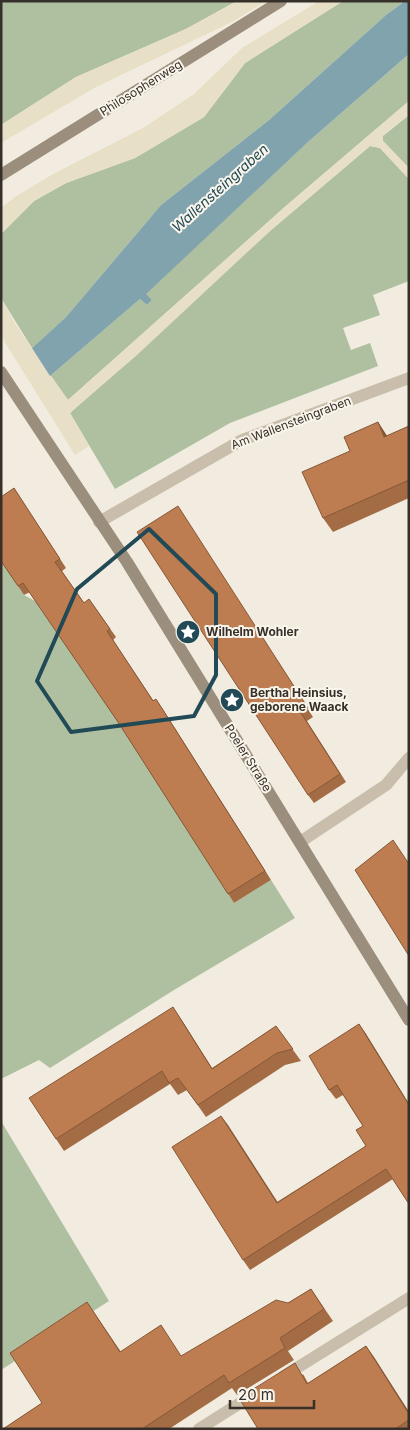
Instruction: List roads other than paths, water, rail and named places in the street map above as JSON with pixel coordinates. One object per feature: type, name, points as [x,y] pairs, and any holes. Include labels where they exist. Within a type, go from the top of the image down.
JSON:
[{"type":"street","name":"Philosophenweg","points":[[1,175],[281,1]]},
{"type":"street","name":"Poeler Straße","points":[[1,372],[127,562],[409,1020]]},
{"type":"street","name":"Am Wallensteingraben","points":[[99,522],[242,440],[409,378]]},
{"type":"street","points":[[300,842],[386,785],[409,758]]},
{"type":"street","points":[[198,1429],[409,1298]]},
{"type":"water","name":"Wallensteingraben","points":[[405,1],[409,1],[409,54],[308,142],[146,294],[152,300],[147,305],[140,299],[50,376],[32,348],[66,317],[161,205],[269,120],[386,15]]},
{"type":"place","name":"Wilhelm Wohler","points":[[188,632]]},
{"type":"place","name":"Bertha Heinsius, geborene Waack","points":[[232,700]]}]
